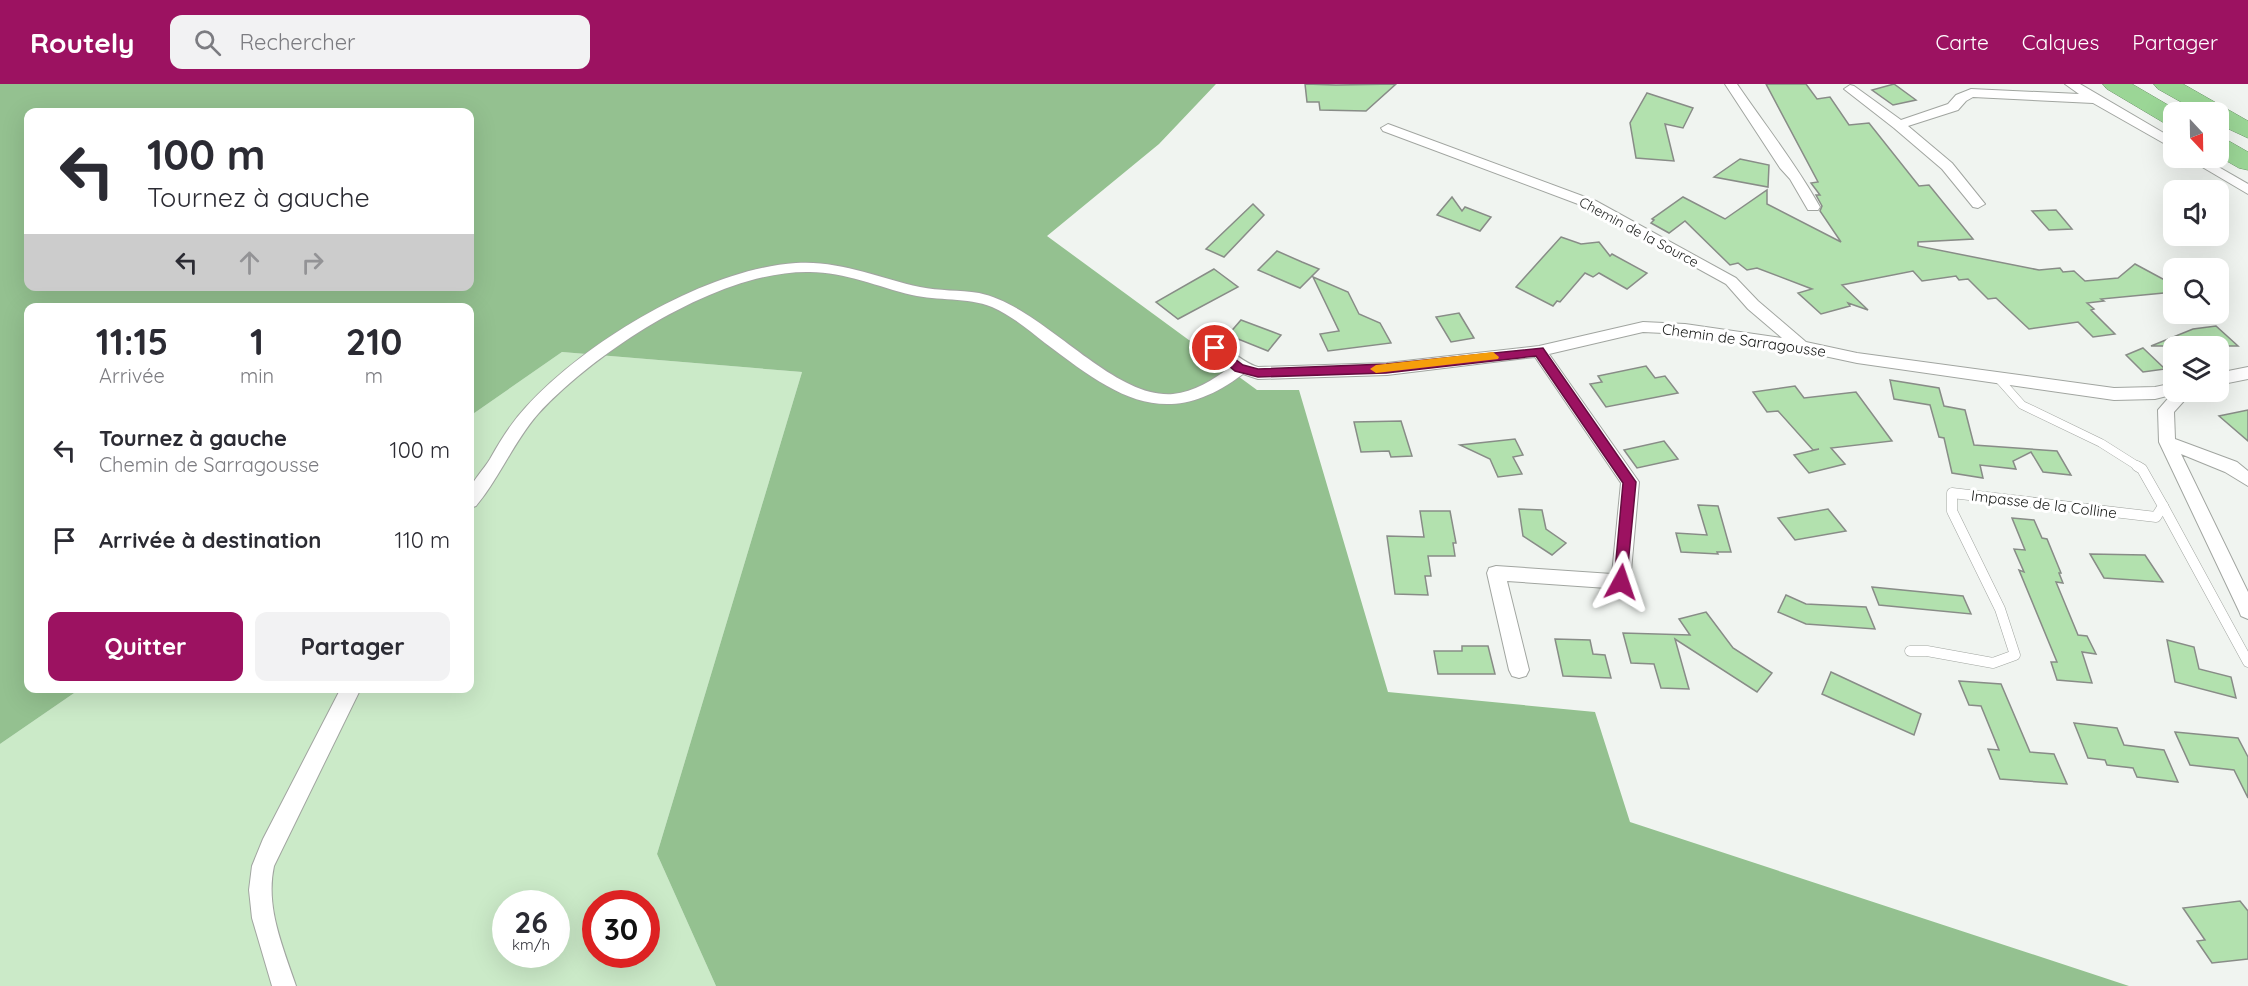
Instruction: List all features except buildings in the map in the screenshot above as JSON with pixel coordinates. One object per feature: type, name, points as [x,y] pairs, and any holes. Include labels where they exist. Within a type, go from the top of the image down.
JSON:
[{"type":"highway","points":[[2115,84],[2163,112]]},
{"type":"highway","points":[[2166,84],[2198,102]]},
{"type":"highway","points":[[2229,120],[2248,131]]},
{"type":"highway","points":[[2229,152],[2248,163]]},
{"type":"street","points":[[1731,84],[1785,165],[1796,177],[1813,207]]},
{"type":"street","points":[[2071,84],[2163,139]]},
{"type":"street","points":[[1850,89],[1899,125],[1947,166],[1978,204]]},
{"type":"street","points":[[1899,125],[1953,107],[1960,98],[1971,93],[2096,99]]},
{"type":"street","name":"Chemin de la Source","points":[[1388,128],[1591,204],[1731,281],[1754,305],[1801,346]]},
{"type":"street","points":[[2211,168],[2248,190]]},
{"type":"street","points":[[474,495],[490,473],[500,452],[529,413],[586,363],[632,330],[679,303],[731,283],[777,270],[796,267],[827,269],[918,291],[982,299],[1019,315],[1104,375],[1142,395],[1161,400],[1178,399],[1197,394],[1219,384],[1239,368],[1215,348]]},
{"type":"street","name":"Chemin de Sarragousse","points":[[1239,368],[1258,373],[1386,369],[1539,351],[1643,327],[1685,329],[1801,346],[1857,358],[2114,394],[2163,391]]},
{"type":"street","points":[[1519,670],[1496,573],[1621,582],[1630,482],[1539,351]]},
{"type":"street","points":[[2229,377],[2248,373]]},
{"type":"street","points":[[2174,402],[2166,410],[2167,442],[2248,611]]},
{"type":"street","points":[[2167,442],[2231,467],[2248,480]]},
{"type":"street","points":[[284,986],[266,930],[260,877],[275,837],[348,693]]},
{"type":"lane","points":[[1998,378],[2022,405],[2101,443],[2142,470],[2248,662]]},
{"type":"lane","name":"Impasse de la Colline","points":[[1910,651],[1927,651],[1993,663],[2015,655],[2000,609],[1952,511],[1952,492],[2156,517],[2163,506]]},
{"type":"green space","points":[[0,84],[1216,84],[1159,144],[1047,236],[1257,390],[1299,390],[1388,692],[1595,712],[1630,822],[2129,986],[716,986],[657,854],[802,372],[562,352],[474,413],[474,303],[24,303],[24,693],[74,693],[0,744]]},
{"type":"green space","points":[[562,352],[802,372],[657,854],[716,986],[0,986],[0,744],[74,693],[474,693],[474,413]]},
{"type":"slow traffic","points":[[1376,369],[1493,357]]},
{"type":"route","points":[[1215,348],[1239,368],[1258,373],[1386,369],[1539,351],[1630,482],[1621,582]]}]
